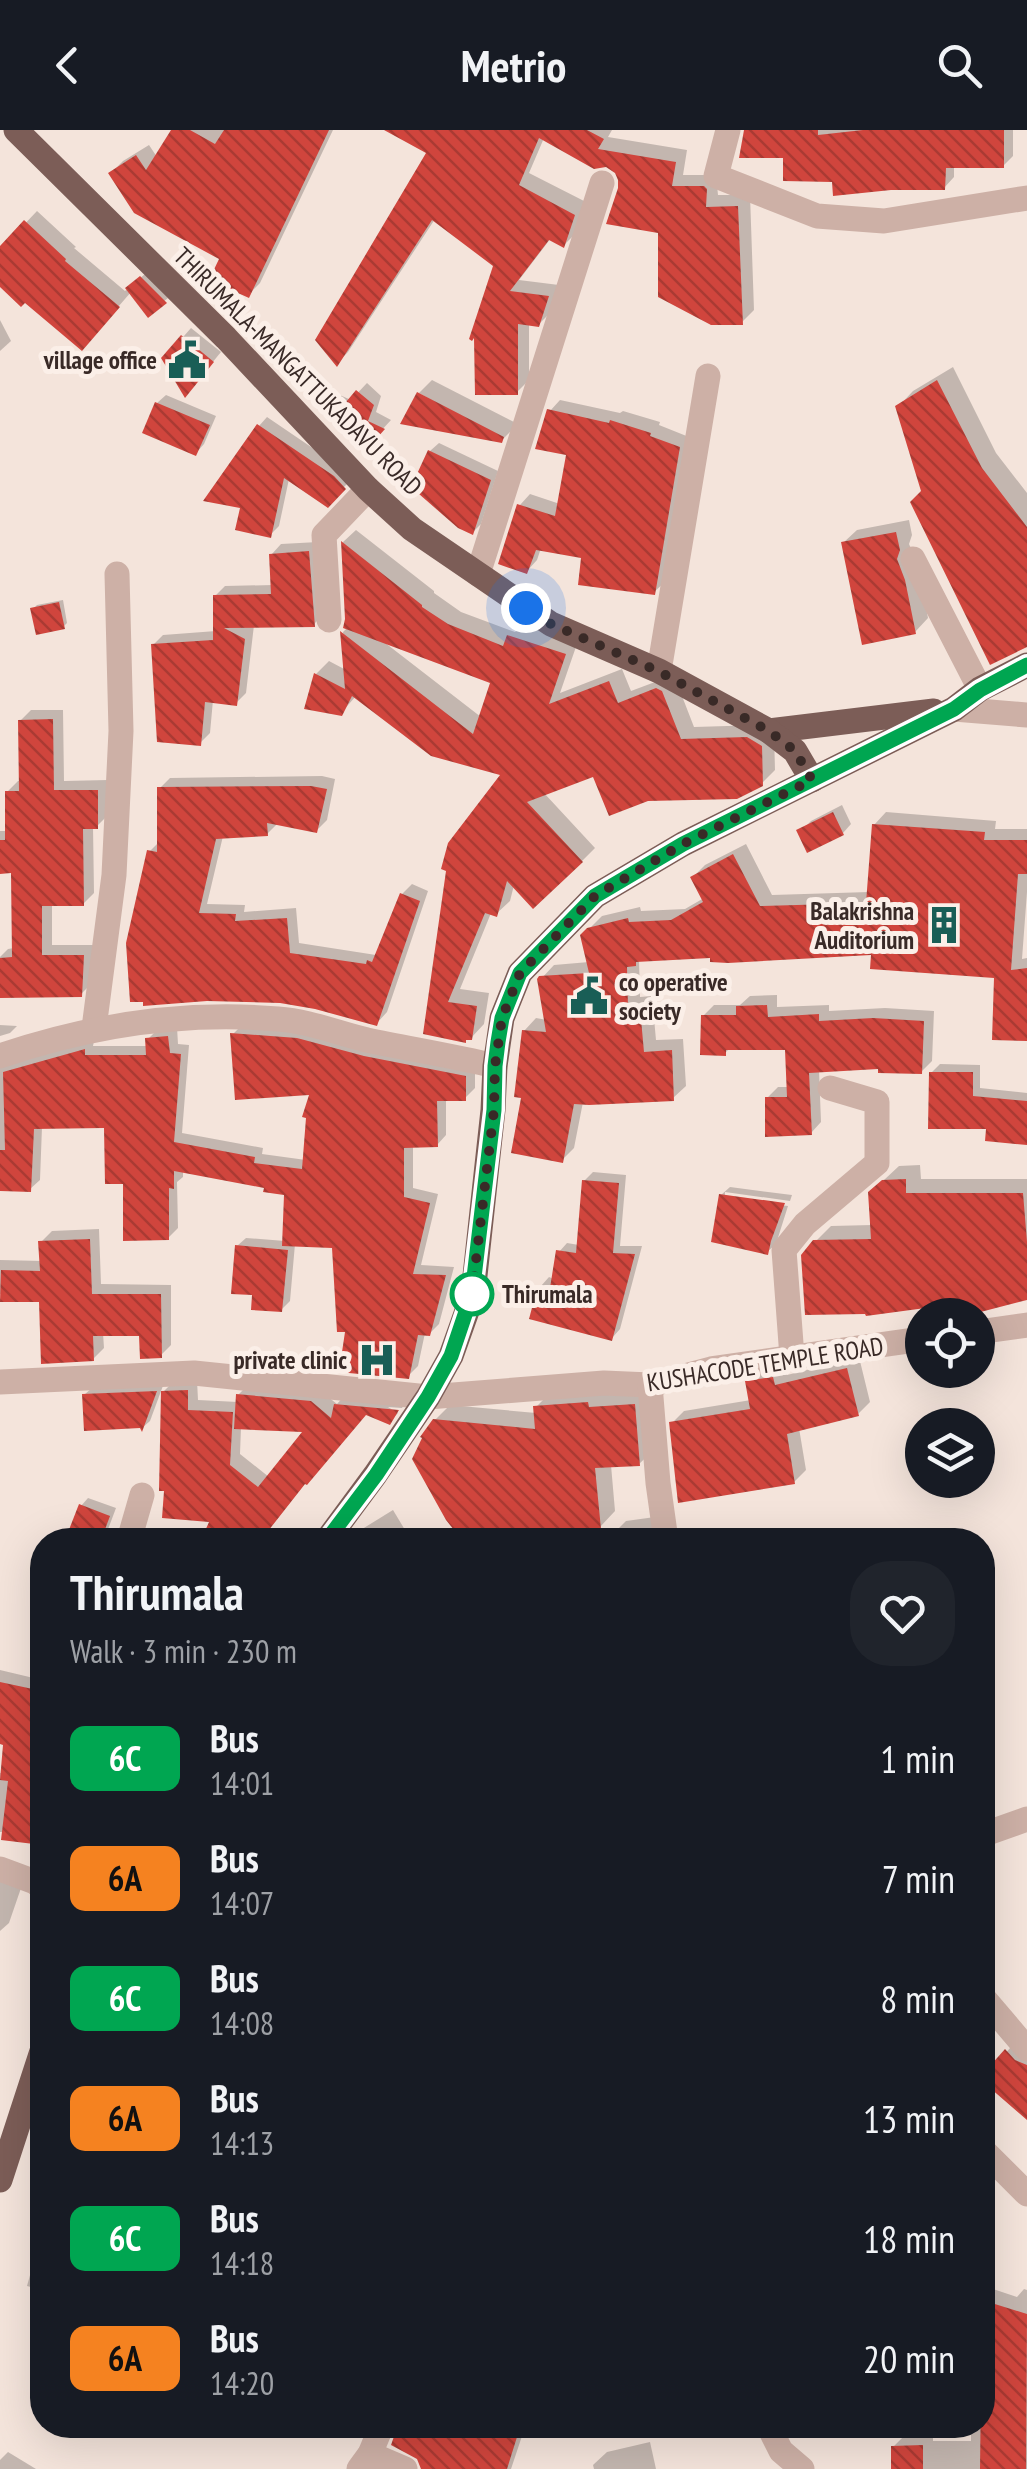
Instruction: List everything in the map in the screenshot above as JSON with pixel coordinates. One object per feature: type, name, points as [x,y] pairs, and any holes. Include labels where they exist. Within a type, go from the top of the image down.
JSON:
[{"type":"main road","name":"THIRUMALA-MANGATTUKADAVU ROAD","points":[[16,130],[226,338],[368,489],[412,528],[551,624],[658,671],[769,731],[795,751],[812,780]]},
{"type":"main road","points":[[338,1528],[428,1397],[451,1356],[472,1294],[502,1018],[520,973],[595,896],[683,844],[954,709],[1027,665]]},
{"type":"main road","points":[[769,731],[954,709]]},
{"type":"main road","points":[[0,2180],[30,2088]]},
{"type":"street","points":[[728,130],[716,176],[817,216],[884,221],[1027,198]]},
{"type":"street","points":[[478,574],[602,184]]},
{"type":"street","points":[[658,671],[708,376]]},
{"type":"street","points":[[329,620],[324,536],[368,489]]},
{"type":"street","points":[[912,559],[980,690]]},
{"type":"street","points":[[94,1028],[114,875],[121,730],[117,574]]},
{"type":"street","points":[[954,709],[1027,716]]},
{"type":"street","points":[[0,1056],[94,1028],[173,1017],[281,1019],[495,1066]]},
{"type":"street","points":[[792,1357],[784,1250],[805,1224],[877,1163],[877,1102],[830,1088]]},
{"type":"street","points":[[995,1330],[1027,1325]]},
{"type":"street","name":"KUSHACODE TEMPLE ROAD","points":[[0,1382],[194,1373],[428,1397],[604,1383],[650,1385],[711,1368],[905,1341]]},
{"type":"street","points":[[650,1385],[664,1528]]},
{"type":"street","points":[[133,1528],[142,1495]]},
{"type":"street","points":[[995,1830],[1027,1819]]},
{"type":"street","points":[[0,1868],[30,1880]]},
{"type":"street","points":[[995,2011],[1027,2049]]},
{"type":"street","points":[[995,2162],[1027,2194]]},
{"type":"street","points":[[376,2438],[364,2462],[405,2469]]},
{"type":"street","points":[[772,2460],[802,2469]]},
{"type":"building","points":[[171,130],[190,130],[215,144],[224,130],[329,130],[249,298],[209,280],[219,259],[134,213],[108,173],[136,155],[146,170]]},
{"type":"building","points":[[384,130],[587,130],[604,139],[598,149],[676,162],[672,186],[704,186],[706,207],[738,206],[743,325],[711,325],[658,297],[658,233],[606,224],[618,188],[615,173],[606,167],[594,169],[539,138],[519,185],[575,215],[564,248],[549,240],[510,291],[549,296],[539,327],[518,324],[518,395],[475,395],[474,338],[469,339],[493,266],[432,220],[337,367],[315,340],[426,153]]},
{"type":"building","points":[[744,130],[818,130],[818,135],[863,130],[1004,130],[1004,168],[946,168],[945,190],[833,196],[832,182],[783,181],[783,158],[739,158]]},
{"type":"building","points":[[24,220],[120,307],[82,351],[0,287],[0,246]]},
{"type":"building","points":[[140,276],[167,303],[148,318],[125,288]]},
{"type":"building","name":"village office","points":[[181,335],[214,362],[185,398],[161,358]]},
{"type":"building","points":[[937,380],[982,468],[1027,527],[1027,647],[990,665],[910,502],[921,491],[895,406]]},
{"type":"building","points":[[356,390],[374,405],[368,421],[385,429],[368,448],[318,405],[322,399],[341,408]]},
{"type":"building","points":[[417,392],[504,437],[502,443],[400,424]]},
{"type":"building","points":[[155,402],[210,425],[196,456],[142,433]]},
{"type":"building","points":[[547,409],[609,423],[610,420],[680,447],[655,595],[578,585],[581,558],[536,550],[527,574],[498,564],[517,504],[555,516],[566,455],[535,449]]},
{"type":"building","points":[[257,424],[334,476],[346,489],[328,508],[284,478],[271,538],[235,530],[240,508],[203,501]]},
{"type":"building","points":[[428,450],[491,480],[473,535],[458,528],[411,487]]},
{"type":"building","points":[[896,532],[900,550],[897,559],[916,634],[862,645],[841,542]]},
{"type":"building","points":[[341,541],[448,624],[503,646],[507,635],[566,654],[549,704],[609,681],[618,703],[656,688],[662,691],[681,739],[747,737],[762,746],[763,786],[737,799],[648,801],[609,816],[593,777],[527,802],[583,862],[533,909],[507,881],[497,917],[485,913],[448,1002],[477,1006],[472,1040],[466,1043],[423,1034],[446,871],[441,869],[448,843],[500,775],[431,756],[352,696],[342,716],[304,709],[314,673],[345,689],[340,631],[473,734],[490,683],[343,628]]},
{"type":"building","points":[[309,551],[315,627],[224,628],[245,639],[237,706],[205,702],[201,746],[157,742],[151,644],[213,640],[213,595],[271,594],[269,554]]},
{"type":"building","points":[[59,602],[65,629],[36,635],[30,608]]},
{"type":"building","points":[[53,719],[54,790],[98,790],[98,829],[83,829],[84,906],[42,906],[42,955],[84,955],[82,997],[0,998],[0,958],[12,957],[11,873],[0,874],[0,840],[5,840],[5,791],[19,791],[18,720]]},
{"type":"building","points":[[157,787],[327,789],[317,833],[267,823],[268,836],[216,839],[199,913],[236,914],[235,921],[287,918],[290,953],[366,964],[367,960],[372,962],[400,893],[420,901],[377,1026],[280,1003],[207,1001],[143,1006],[143,1002],[130,1002],[126,943],[147,850],[157,852]]},
{"type":"building","points":[[833,812],[844,835],[807,853],[796,830]]},
{"type":"building","points":[[872,824],[985,832],[984,840],[1027,840],[1027,874],[1018,874],[1011,970],[1027,968],[1027,1041],[992,1040],[994,978],[870,969],[871,955],[728,963],[710,962],[710,958],[636,962],[636,966],[627,967],[628,1008],[640,1008],[644,1052],[672,1050],[674,1101],[574,1104],[563,1163],[511,1153],[521,1098],[514,1097],[522,1030],[546,1032],[537,979],[589,973],[580,935],[587,928],[628,918],[629,922],[671,920],[703,902],[690,877],[733,854],[760,906],[866,903]]},
{"type":"building","points":[[767,1005],[768,1017],[819,1014],[819,1021],[924,1021],[922,1074],[878,1073],[878,1069],[809,1073],[812,1135],[765,1137],[765,1097],[787,1097],[785,1050],[726,1050],[726,1056],[700,1055],[701,1015],[736,1015],[736,1006]]},
{"type":"building","points":[[230,1033],[297,1038],[466,1076],[466,1101],[437,1101],[438,1147],[404,1148],[404,1197],[430,1203],[413,1274],[446,1275],[430,1336],[418,1335],[409,1379],[339,1372],[345,1332],[337,1332],[332,1248],[282,1246],[284,1195],[174,1171],[174,1189],[169,1188],[169,1240],[123,1241],[123,1184],[105,1184],[104,1128],[34,1129],[31,1192],[0,1191],[0,1150],[5,1150],[3,1072],[85,1049],[85,1055],[146,1055],[145,1038],[168,1036],[170,1053],[181,1054],[174,1142],[255,1157],[254,1163],[302,1169],[306,1118],[302,1117],[309,1095],[235,1100]]},
{"type":"building","points":[[929,1072],[973,1072],[973,1096],[1027,1101],[1027,1145],[985,1141],[986,1129],[928,1129]]},
{"type":"building","points":[[906,1179],[906,1193],[1023,1193],[1027,1300],[995,1308],[995,1298],[905,1298],[905,1311],[866,1316],[805,1315],[801,1255],[813,1240],[871,1239],[868,1192],[882,1180]]},
{"type":"building","points":[[582,1180],[619,1183],[613,1253],[635,1254],[612,1341],[529,1319],[538,1285],[550,1288],[556,1250],[576,1253]]},
{"type":"building","points":[[719,1194],[785,1203],[768,1255],[711,1242]]},
{"type":"building","points":[[90,1239],[92,1294],[161,1294],[162,1358],[140,1359],[139,1336],[93,1336],[94,1361],[41,1364],[39,1302],[0,1302],[1,1270],[40,1271],[38,1241]]},
{"type":"building","points":[[235,1245],[288,1250],[282,1312],[251,1310],[252,1295],[231,1294]]},
{"type":"building","points":[[847,1368],[859,1416],[787,1434],[795,1484],[678,1503],[669,1422],[750,1409],[745,1381],[773,1377],[775,1385]]},
{"type":"building","points":[[188,1390],[188,1410],[233,1412],[230,1465],[258,1487],[302,1432],[234,1429],[236,1394],[311,1401],[331,1418],[334,1404],[399,1410],[390,1425],[366,1415],[270,1528],[206,1528],[209,1522],[162,1518],[161,1391]]},
{"type":"building","points":[[157,1391],[142,1432],[140,1428],[84,1431],[82,1394]]},
{"type":"building","points":[[635,1404],[640,1466],[595,1468],[601,1528],[452,1528],[412,1459],[420,1437],[433,1419],[535,1429],[533,1406]]},
{"type":"building","points":[[79,1504],[110,1516],[106,1528],[70,1528]]},
{"type":"building","points":[[0,1682],[30,1688],[30,1844],[1,1840],[8,1781],[0,1780]]},
{"type":"building","points":[[1005,2049],[1015,2060],[1027,2065],[1027,2120],[995,2092],[995,2060]]},
{"type":"building","points":[[995,2304],[1027,2314],[1026,2469],[980,2469],[980,2438],[995,2438]]},
{"type":"building","points":[[393,2438],[517,2438],[507,2469],[421,2469],[417,2459],[391,2445]]},
{"type":"building","points":[[923,2445],[923,2469],[891,2469],[891,2446]]},
{"type":"bus line","name":"6C","points":[[336,1528],[428,1397],[451,1356],[472,1294],[498,1042],[502,1018],[520,973],[595,896],[683,844],[954,709],[1027,665]]},
{"type":"place","name":"village office","points":[[187,360]]},
{"type":"place","name":"Balakrishna Auditorium","points":[[944,925]]},
{"type":"place","name":"co operative society","points":[[589,996]]},
{"type":"place","name":"Thirumala","points":[[472,1294]]},
{"type":"place","name":"private clinic","points":[[377,1360]]},
{"type":"route","points":[[472,1294],[502,1018],[520,973],[595,896],[683,844],[812,780],[795,751],[769,731],[658,671],[551,624],[526,608]]}]
